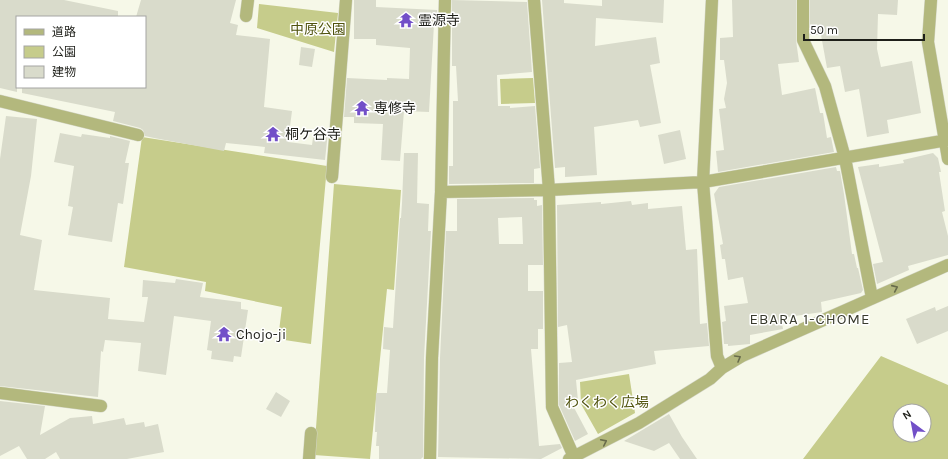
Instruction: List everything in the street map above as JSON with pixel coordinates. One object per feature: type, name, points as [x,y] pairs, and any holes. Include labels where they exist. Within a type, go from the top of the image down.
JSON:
[{"type":"street","points":[[246,16],[248,0]]},
{"type":"street","points":[[332,177],[346,0]]},
{"type":"street","points":[[430,459],[432,358],[441,192],[445,0]]},
{"type":"street","points":[[534,0],[549,190],[552,407],[572,458],[639,423],[710,379],[722,368],[742,356],[948,265]]},
{"type":"street","points":[[712,0],[703,182],[717,349],[722,368]]},
{"type":"street","points":[[803,0],[804,40],[825,86],[845,158],[872,298]]},
{"type":"street","points":[[931,0],[928,42],[948,159]]},
{"type":"street","points":[[0,100],[138,135]]},
{"type":"street","points":[[441,192],[549,190],[703,182],[946,141]]},
{"type":"street","points":[[0,393],[101,406]]},
{"type":"street","points":[[309,459],[311,433]]},
{"type":"green space","name":"中原公園","points":[[259,4],[338,13],[334,52],[257,28]]},
{"type":"green space","points":[[533,78],[535,103],[501,104],[500,79]]},
{"type":"green space","points":[[142,137],[327,166],[311,344],[278,339],[282,307],[205,291],[206,282],[124,267]]},
{"type":"green space","points":[[334,184],[401,190],[394,290],[387,289],[370,459],[314,455]]},
{"type":"green space","points":[[881,356],[948,385],[948,459],[803,459]]},
{"type":"green space","name":"わくわく広場","points":[[629,374],[635,413],[598,434],[581,404],[580,382]]},
{"type":"building","points":[[0,0],[64,0],[118,11],[118,16],[16,16],[17,92],[0,88]]},
{"type":"building","points":[[141,0],[236,0],[230,23],[238,25],[236,35],[270,39],[264,107],[292,111],[288,142],[312,145],[314,131],[328,132],[325,160],[264,153],[265,147],[226,143],[224,151],[154,138],[145,136],[143,130],[140,128],[113,121],[115,112],[22,93],[22,88],[146,88],[146,16],[136,16]]},
{"type":"building","points":[[354,0],[376,0],[376,7],[437,10],[437,24],[434,24],[429,112],[404,111],[400,161],[381,160],[383,124],[354,123],[354,117],[344,117],[347,78],[387,80],[387,78],[409,79],[410,48],[376,45],[376,39],[354,39]]},
{"type":"building","points":[[452,0],[527,2],[532,72],[497,75],[498,106],[510,106],[510,108],[535,106],[540,168],[534,169],[534,183],[449,184],[449,166],[453,166],[453,101],[458,101],[456,66],[452,66]]},
{"type":"building","points":[[542,0],[564,0],[564,3],[602,6],[602,0],[664,0],[663,23],[596,18],[595,46],[656,37],[660,63],[650,65],[661,123],[640,127],[638,120],[594,127],[597,175],[565,177],[565,167],[555,168]]},
{"type":"building","points":[[732,0],[796,0],[796,40],[799,62],[778,64],[782,95],[815,88],[820,113],[823,113],[827,138],[831,137],[834,152],[718,172],[716,151],[724,150],[719,109],[726,108],[724,99],[727,83],[724,60],[720,60],[720,38],[733,37]]},
{"type":"building","points":[[810,0],[898,0],[897,15],[878,14],[877,49],[881,67],[912,61],[921,113],[887,120],[889,133],[867,137],[859,89],[845,92],[840,66],[827,68],[821,35],[810,35]]},
{"type":"building","points":[[301,47],[315,49],[312,67],[299,65]]},
{"type":"building","points":[[6,116],[37,119],[31,176],[20,235],[42,240],[34,290],[110,298],[108,319],[144,322],[148,297],[142,297],[143,280],[175,283],[176,279],[203,283],[200,297],[241,302],[241,309],[248,310],[241,357],[234,356],[233,362],[211,359],[212,351],[207,350],[211,321],[174,316],[166,375],[138,371],[141,343],[105,340],[103,352],[101,351],[98,397],[0,386],[0,159]]},
{"type":"building","points":[[680,130],[686,159],[664,164],[658,135]]},
{"type":"building","points":[[60,133],[81,137],[82,134],[110,138],[110,136],[130,141],[125,163],[129,163],[123,204],[118,203],[112,242],[68,235],[73,207],[68,206],[74,166],[54,162]]},
{"type":"building","points":[[404,153],[418,153],[417,203],[429,204],[428,231],[431,231],[424,358],[423,457],[421,459],[379,459],[379,446],[376,446],[377,432],[375,432],[376,393],[387,393],[390,350],[383,349],[384,327],[393,328]]},
{"type":"building","points":[[933,153],[938,158],[941,172],[939,172],[945,211],[942,212],[948,236],[948,255],[908,266],[909,270],[877,284],[873,264],[883,262],[858,167],[879,164],[879,167],[904,163],[903,160]]},
{"type":"building","points":[[836,167],[837,171],[840,171],[852,254],[854,254],[863,290],[861,293],[821,302],[822,312],[781,318],[783,329],[750,335],[750,344],[728,346],[728,344],[724,344],[722,322],[726,321],[724,306],[748,303],[743,277],[728,280],[725,259],[722,259],[720,245],[723,244],[714,194],[719,187]]},
{"type":"building","points":[[534,198],[534,200],[537,200],[537,206],[542,205],[543,265],[528,265],[528,291],[543,291],[543,329],[538,329],[538,349],[531,349],[539,446],[560,444],[562,448],[541,459],[438,457],[440,358],[446,231],[457,231],[457,199]],"holes":[[[522,217],[523,244],[499,244],[498,218]]]},
{"type":"building","points":[[631,201],[632,205],[648,203],[648,209],[682,206],[686,250],[697,249],[700,324],[707,323],[709,346],[654,351],[656,364],[576,380],[578,401],[571,402],[588,434],[575,441],[559,405],[559,363],[572,362],[567,325],[558,327],[557,205],[601,202],[601,204]]},
{"type":"building","points":[[948,306],[948,331],[917,344],[906,319],[935,307],[936,311]]},
{"type":"building","points":[[276,392],[290,401],[281,417],[266,409]]},
{"type":"building","points":[[0,401],[45,406],[40,435],[70,418],[92,416],[93,424],[124,418],[126,425],[144,422],[145,427],[158,424],[164,452],[127,459],[60,459],[56,452],[45,459],[27,459],[19,446],[0,456]]},
{"type":"building","points":[[669,414],[697,459],[680,459],[669,443],[654,451],[624,441]]},
{"type":"place","name":"霊源寺","points":[[406,20]]},
{"type":"place","name":"専修寺","points":[[362,108]]},
{"type":"place","name":"桐ケ谷寺","points":[[273,134]]},
{"type":"place","name":"Chojo-ji","points":[[224,334]]},
{"type":"district","name":"EBARA 1-CHOME","points":[[810,319]]}]
